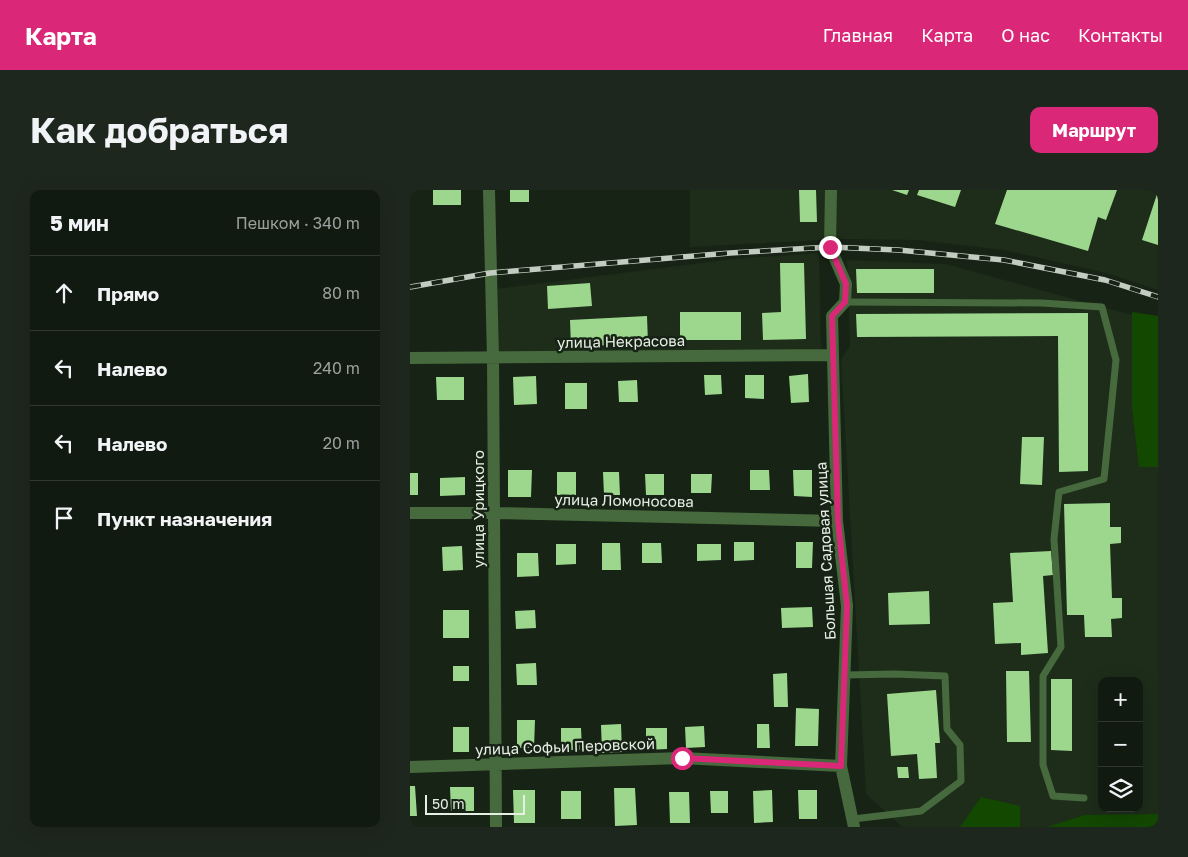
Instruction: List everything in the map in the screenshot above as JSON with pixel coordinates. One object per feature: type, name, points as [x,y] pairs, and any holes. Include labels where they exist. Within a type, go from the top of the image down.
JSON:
[{"type":"street","name":"улица Урицкого","points":[[489,190],[493,359],[494,766],[496,827]]},
{"type":"street","name":"Большая Садовая улица","points":[[831,190],[830,247],[846,284],[845,302],[832,316],[832,354],[838,521],[847,606],[846,675],[841,766],[853,823]]},
{"type":"street","name":"улица Некрасова","points":[[410,358],[493,359],[832,354]]},
{"type":"street","name":"улица Ломоносова","points":[[410,513],[494,513],[838,521]]},
{"type":"street","name":"улица Софьи Перовской","points":[[410,767],[494,766],[682,758],[841,766]]},
{"type":"lane","points":[[845,302],[1042,303],[1102,307],[1116,360],[1104,479],[1060,492],[1054,540],[1061,647],[1043,676],[1043,764],[1053,796],[1084,798]]},
{"type":"lane","points":[[846,675],[945,676],[947,729],[960,745],[961,781],[921,811],[853,823]]},
{"type":"shaded area","points":[[690,190],[1158,190],[1158,290],[1106,273],[1004,250],[918,240],[840,239],[690,247]]},
{"type":"shaded area","points":[[819,253],[821,349],[498,355],[496,289],[733,259]]},
{"type":"shaded area","points":[[847,260],[946,264],[1158,322],[1158,827],[902,827],[866,794],[841,360],[850,345]]},
{"type":"green space","points":[[1132,312],[1158,316],[1158,467],[1139,467],[1132,408]]},
{"type":"green space","points":[[981,797],[1020,806],[1020,827],[960,827]]},
{"type":"green space","points":[[1158,814],[1158,827],[1047,827],[1085,815]]},
{"type":"building","points":[[433,190],[461,190],[461,205],[433,205]]},
{"type":"building","points":[[510,190],[529,190],[529,202],[510,202]]},
{"type":"building","points":[[799,190],[816,190],[817,222],[800,222]]},
{"type":"building","points":[[892,190],[909,190],[907,195]]},
{"type":"building","points":[[919,190],[961,190],[955,207],[917,195]]},
{"type":"building","points":[[1007,190],[1117,190],[1106,220],[1098,217],[1088,251],[995,224]]},
{"type":"building","points":[[1158,191],[1158,245],[1142,240]]},
{"type":"building","points":[[780,263],[804,263],[806,339],[763,340],[762,313],[781,312]]},
{"type":"building","points":[[856,269],[934,269],[934,293],[857,293]]},
{"type":"building","points":[[590,283],[592,306],[548,309],[547,286]]},
{"type":"building","points":[[680,312],[741,312],[741,340],[680,340]]},
{"type":"building","points":[[1088,313],[1088,471],[1059,472],[1058,336],[857,337],[856,314]]},
{"type":"building","points":[[647,316],[648,343],[571,347],[570,320]]},
{"type":"building","points":[[808,374],[809,402],[791,403],[789,376]]},
{"type":"building","points":[[704,375],[721,375],[722,394],[705,395]]},
{"type":"building","points":[[745,375],[764,375],[764,399],[745,398]]},
{"type":"building","points":[[536,376],[537,404],[514,405],[513,377]]},
{"type":"building","points":[[436,377],[464,377],[464,400],[437,400]]},
{"type":"building","points":[[637,380],[638,402],[619,402],[618,381]]},
{"type":"building","points":[[565,383],[587,383],[587,409],[565,409]]},
{"type":"building","points":[[1022,437],[1044,437],[1042,485],[1020,484]]},
{"type":"building","points":[[508,470],[532,470],[531,497],[508,497]]},
{"type":"building","points":[[750,470],[769,470],[770,490],[750,490]]},
{"type":"building","points":[[793,470],[812,470],[812,497],[794,496]]},
{"type":"building","points":[[557,472],[576,472],[576,495],[557,495]]},
{"type":"building","points":[[603,472],[619,472],[620,495],[604,495]]},
{"type":"building","points":[[410,473],[418,473],[418,495],[410,495]]},
{"type":"building","points":[[645,474],[664,474],[664,495],[646,495]]},
{"type":"building","points":[[691,474],[712,474],[711,493],[691,493]]},
{"type":"building","points":[[465,477],[465,495],[440,496],[440,478]]},
{"type":"building","points":[[1110,503],[1110,527],[1121,527],[1121,543],[1110,544],[1112,598],[1122,598],[1122,618],[1111,619],[1112,637],[1085,637],[1084,615],[1067,615],[1064,504]]},
{"type":"building","points":[[734,542],[754,542],[754,560],[734,561]]},
{"type":"building","points":[[796,542],[813,542],[812,568],[796,568]]},
{"type":"building","points":[[602,543],[620,543],[621,570],[602,570]]},
{"type":"building","points":[[642,543],[661,543],[662,563],[642,563]]},
{"type":"building","points":[[556,544],[576,544],[576,564],[556,565]]},
{"type":"building","points":[[697,544],[721,544],[721,560],[697,561]]},
{"type":"building","points":[[462,546],[463,570],[443,571],[442,547]]},
{"type":"building","points":[[1051,551],[1053,575],[1043,576],[1048,653],[1021,655],[1021,643],[995,644],[993,603],[1013,602],[1010,553]]},
{"type":"building","points":[[517,553],[538,553],[539,576],[517,577]]},
{"type":"building","points":[[929,591],[930,624],[889,625],[888,593]]},
{"type":"building","points":[[812,607],[813,627],[782,628],[781,608]]},
{"type":"building","points":[[443,610],[469,610],[469,638],[443,638]]},
{"type":"building","points":[[535,610],[536,628],[516,629],[515,611]]},
{"type":"building","points":[[536,663],[537,685],[517,685],[516,664]]},
{"type":"building","points":[[453,666],[469,666],[469,681],[453,681]]},
{"type":"building","points":[[1006,671],[1029,671],[1031,742],[1007,742]]},
{"type":"building","points":[[787,673],[788,707],[774,707],[773,674]]},
{"type":"building","points":[[1051,679],[1072,679],[1072,751],[1051,750]]},
{"type":"building","points":[[936,690],[940,743],[935,743],[937,778],[919,779],[917,754],[891,756],[887,694]]},
{"type":"building","points":[[796,708],[819,709],[818,746],[795,746]]},
{"type":"building","points":[[517,720],[535,720],[534,748],[517,748]]},
{"type":"building","points":[[621,724],[622,752],[602,753],[601,725]]},
{"type":"building","points":[[757,724],[769,724],[770,748],[757,748]]},
{"type":"building","points":[[704,726],[705,747],[686,748],[685,727]]},
{"type":"building","points":[[453,727],[469,727],[469,752],[453,752]]},
{"type":"building","points":[[561,728],[581,728],[582,750],[561,750]]},
{"type":"building","points":[[646,728],[667,728],[667,749],[646,750]]},
{"type":"building","points":[[897,767],[908,767],[909,778],[898,778]]},
{"type":"building","points":[[410,786],[415,786],[417,816],[410,816]]},
{"type":"building","points":[[450,787],[474,787],[474,811],[451,811]]},
{"type":"building","points":[[614,788],[635,788],[637,825],[615,826]]},
{"type":"building","points":[[513,790],[535,790],[535,823],[514,823]]},
{"type":"building","points":[[772,790],[773,822],[754,823],[753,791]]},
{"type":"building","points":[[798,790],[817,790],[817,819],[799,819]]},
{"type":"building","points":[[561,791],[581,791],[581,819],[561,819]]},
{"type":"building","points":[[710,791],[728,791],[728,813],[711,813]]},
{"type":"building","points":[[669,792],[689,792],[690,823],[670,823]]},
{"type":"railway","points":[[410,287],[490,273],[730,253],[830,247],[898,250],[1004,260],[1105,280],[1158,297]]},
{"type":"route","points":[[682,758],[841,766],[846,675],[847,606],[838,521],[832,316],[845,302],[846,284],[830,247]]}]
